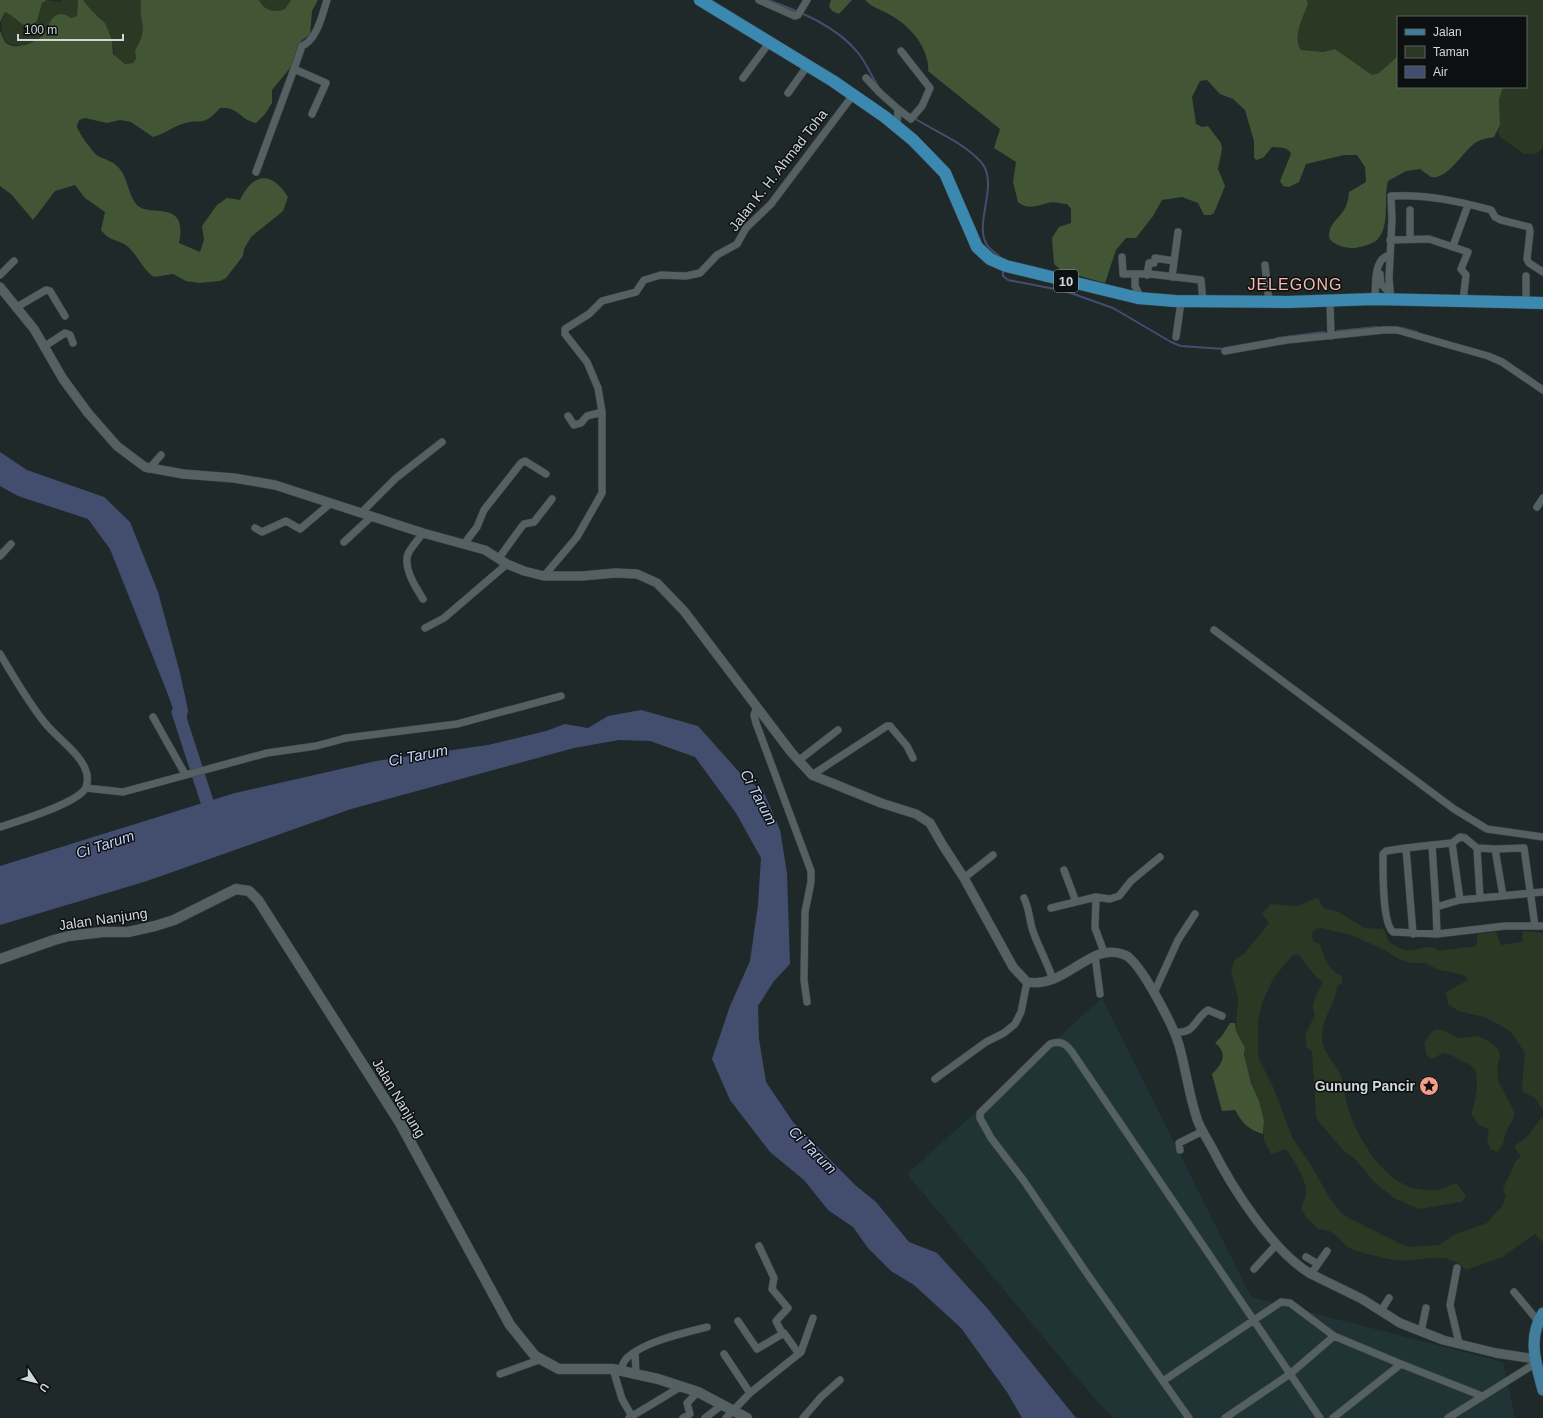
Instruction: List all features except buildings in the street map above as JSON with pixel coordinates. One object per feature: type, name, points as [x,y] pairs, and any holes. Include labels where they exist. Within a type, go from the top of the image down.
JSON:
[{"type":"highway","name":"10","points":[[700,0],[769,43],[808,65],[897,125],[939,164],[945,173],[977,247],[990,259],[1006,266],[1141,298],[1181,302],[1330,301],[1391,297],[1463,302],[1499,301],[1543,303]]},
{"type":"main road","name":"Jalan Nanjung","points":[[0,959],[69,936],[103,932],[128,932],[142,930],[174,920],[236,889],[242,889],[255,896],[400,1123],[510,1325],[539,1360],[559,1369],[617,1370],[682,1386],[723,1404],[747,1418]]},
{"type":"main road","points":[[1540,1324],[1536,1361],[1543,1390]]},
{"type":"street","points":[[256,172],[302,46],[308,44],[312,38],[327,0]]},
{"type":"street","points":[[759,0],[795,16],[807,0]]},
{"type":"street","points":[[743,78],[769,43]]},
{"type":"street","points":[[866,78],[898,109],[913,117],[922,106],[930,88],[901,51]]},
{"type":"street","points":[[788,93],[808,65]]},
{"type":"street","points":[[294,69],[326,83],[312,114]]},
{"type":"street","name":"Jalan K. H. Ahmad Toha","points":[[544,576],[577,537],[601,497],[602,412],[598,388],[592,370],[584,356],[565,334],[565,329],[589,314],[602,301],[636,292],[644,280],[661,276],[700,273],[717,255],[738,244],[746,228],[771,204],[853,95]]},
{"type":"street","points":[[897,125],[898,109]]},
{"type":"street","points":[[1391,297],[1389,255],[1391,196],[1411,195],[1446,199],[1493,211],[1495,217],[1501,220],[1529,227],[1530,232],[1527,259],[1529,263],[1543,272]]},
{"type":"street","points":[[1453,246],[1468,204]]},
{"type":"street","points":[[1410,210],[1410,239]]},
{"type":"street","points":[[1172,277],[1178,232]]},
{"type":"street","points":[[1390,240],[1429,239],[1453,246],[1468,253],[1461,268],[1466,275],[1463,302]]},
{"type":"street","points":[[1375,299],[1377,272],[1384,256],[1389,255]]},
{"type":"street","points":[[1122,257],[1122,274],[1201,280],[1203,302]]},
{"type":"street","points":[[1147,275],[1149,263],[1154,263],[1155,258],[1174,261]]},
{"type":"street","points":[[0,275],[14,261]]},
{"type":"street","points":[[1265,265],[1269,302]]},
{"type":"street","points":[[1377,272],[1380,274],[1381,284],[1391,297]]},
{"type":"street","points":[[1135,275],[1135,286],[1141,298]]},
{"type":"street","points":[[1526,276],[1526,303]]},
{"type":"street","points":[[0,287],[17,307],[45,346],[63,379],[88,413],[117,446],[150,469],[275,485],[423,533],[485,550],[524,571],[544,576],[637,574],[658,583],[684,611],[798,761],[812,775],[881,803],[916,814],[927,820],[964,878],[1013,967],[1027,982],[1042,984],[1053,980],[1104,952],[1128,957],[1139,968],[1174,1032],[1198,1120],[1203,1131],[1234,1187],[1278,1244],[1299,1265],[1311,1274],[1381,1311],[1400,1323],[1421,1332],[1443,1340],[1536,1361]]},
{"type":"street","points":[[17,307],[46,290],[50,291],[65,316]]},
{"type":"street","points":[[1330,301],[1330,336]]},
{"type":"street","points":[[1176,337],[1181,302]]},
{"type":"street","points":[[1225,351],[1287,340],[1397,330],[1488,356],[1502,362],[1543,390]]},
{"type":"street","points":[[45,346],[65,333],[70,335],[73,343]]},
{"type":"street","points":[[568,416],[574,425],[581,423],[587,416],[602,412]]},
{"type":"street","points":[[361,513],[396,478],[442,442]]},
{"type":"street","points":[[150,469],[161,455]]},
{"type":"street","points":[[464,544],[477,527],[484,510],[521,462],[525,461],[546,474]]},
{"type":"street","points":[[1537,508],[1543,498]]},
{"type":"street","points":[[425,628],[444,618],[503,561],[520,529],[524,524],[534,522],[552,499]]},
{"type":"street","points":[[255,528],[262,532],[286,521],[300,529],[331,503]]},
{"type":"street","points":[[344,542],[372,516]]},
{"type":"street","points":[[423,533],[408,554],[407,562],[413,581],[424,599]]},
{"type":"street","points":[[0,556],[12,544]]},
{"type":"street","points":[[1214,630],[1454,809],[1487,829],[1543,837]]},
{"type":"street","points":[[0,654],[45,722],[80,760],[86,770],[88,779],[86,788],[81,793],[45,812],[0,827]]},
{"type":"street","points":[[86,788],[123,792],[194,771],[267,753],[316,746],[346,738],[457,724],[561,696]]},
{"type":"street","points":[[757,707],[754,715],[756,723],[811,871],[811,882],[805,912],[804,980],[807,1002]]},
{"type":"street","points":[[153,717],[185,774]]},
{"type":"street","points":[[812,775],[887,726],[890,726],[907,746],[913,758]]},
{"type":"street","points":[[798,761],[838,730]]},
{"type":"street","points":[[1535,926],[1524,848],[1477,848],[1465,838],[1460,837],[1452,843],[1386,851],[1383,854],[1386,914],[1390,929],[1393,932],[1437,934],[1505,926],[1535,926],[1543,926]]},
{"type":"street","points":[[1452,843],[1460,900]]},
{"type":"street","points":[[1432,845],[1437,934]]},
{"type":"street","points":[[1406,848],[1412,934]]},
{"type":"street","points":[[1477,848],[1480,898]]},
{"type":"street","points":[[1495,849],[1503,896]]},
{"type":"street","points":[[964,878],[993,855]]},
{"type":"street","points":[[1051,908],[1096,897],[1110,899],[1119,896],[1131,881],[1160,857]]},
{"type":"street","points":[[1064,870],[1076,902]]},
{"type":"street","points":[[1436,907],[1460,900],[1529,892],[1543,892]]},
{"type":"street","points":[[1096,897],[1095,928],[1104,952]]},
{"type":"street","points":[[1024,898],[1030,911],[1030,922],[1034,934],[1044,954],[1053,980]]},
{"type":"street","points":[[1154,993],[1178,940],[1195,914]]},
{"type":"street","points":[[1095,956],[1100,994]]},
{"type":"street","points":[[935,1079],[986,1042],[1004,1033],[1015,1024],[1021,1012],[1027,982]]},
{"type":"street","points":[[1174,1032],[1184,1033],[1189,1031],[1197,1023],[1200,1016],[1208,1010],[1222,1016]]},
{"type":"street","points":[[1189,1418],[1024,1181],[991,1138],[980,1118],[980,1113],[1047,1045],[1060,1042],[1067,1046],[1072,1052],[1320,1418]]},
{"type":"street","points":[[1180,1150],[1179,1143],[1203,1131]]},
{"type":"street","points":[[1254,1269],[1278,1244]]},
{"type":"street","points":[[759,1246],[774,1278],[772,1289],[788,1308],[776,1321],[782,1333],[786,1335],[799,1354]]},
{"type":"street","points":[[1311,1274],[1327,1251]]},
{"type":"street","points":[[1306,1257],[1318,1264]]},
{"type":"street","points":[[1457,1268],[1450,1305],[1459,1344]]},
{"type":"street","points":[[1514,1292],[1540,1324]]},
{"type":"street","points":[[1381,1311],[1389,1298]]},
{"type":"street","points":[[1163,1381],[1254,1321],[1277,1304],[1287,1302],[1334,1336],[1482,1396]]},
{"type":"street","points":[[1421,1332],[1426,1308]]},
{"type":"street","points":[[726,1418],[750,1393],[803,1350],[813,1318]]},
{"type":"street","points":[[738,1321],[757,1349],[782,1333]]},
{"type":"street","points":[[682,1386],[632,1418],[622,1399],[617,1370],[625,1360],[635,1352],[666,1339],[707,1327]]},
{"type":"street","points":[[1225,1418],[1290,1374],[1334,1336]]},
{"type":"street","points":[[635,1352],[636,1374]]},
{"type":"street","points":[[724,1354],[750,1393]]},
{"type":"street","points":[[500,1374],[539,1360]]},
{"type":"street","points":[[1448,1418],[1536,1361]]},
{"type":"street","points":[[1333,1418],[1402,1364]]},
{"type":"street","points":[[803,1418],[821,1397],[840,1380]]},
{"type":"street","points":[[683,1418],[690,1414],[687,1403],[698,1392]]},
{"type":"street","points":[[705,1418],[723,1404]]},
{"type":"shaded area","points":[[1102,998],[1251,1297],[1503,1362],[1515,1418],[1114,1418],[1095,1399],[907,1174]]},
{"type":"green space","points":[[0,0],[47,0],[42,3],[37,21],[32,24],[24,25],[5,12],[0,22]]},
{"type":"green space","points":[[47,0],[60,2],[62,0],[78,0],[77,16],[71,18],[61,14],[57,15],[54,17],[41,37],[27,45],[16,45],[6,42],[1,27],[5,12],[11,14],[19,23],[37,21],[42,3]]},
{"type":"green space","points":[[78,0],[83,0],[105,23],[112,40],[113,54],[125,64],[133,63],[136,59],[135,50],[142,36],[143,30],[140,8],[141,0],[259,0],[267,9],[277,11],[285,9],[291,0],[318,0],[312,11],[310,35],[302,40],[298,46],[290,68],[272,90],[272,103],[265,114],[256,123],[246,119],[231,109],[220,108],[205,120],[182,124],[153,137],[131,122],[120,120],[107,123],[85,118],[79,120],[77,124],[83,137],[96,154],[114,164],[122,172],[131,196],[136,204],[149,210],[173,214],[178,220],[181,229],[179,243],[200,252],[204,240],[202,226],[217,205],[227,198],[240,200],[251,184],[262,178],[275,182],[282,188],[288,197],[283,211],[251,237],[244,249],[243,256],[226,278],[220,281],[199,283],[186,281],[173,274],[154,277],[146,270],[127,246],[104,234],[101,230],[105,212],[85,198],[75,185],[55,191],[33,220],[11,194],[0,186],[0,31],[5,42],[9,45],[26,45],[37,40],[45,33],[51,20],[56,15],[67,15],[71,18],[77,16]]},
{"type":"green space","points":[[83,0],[141,0],[140,8],[143,30],[142,36],[135,50],[136,59],[133,63],[125,64],[115,56],[112,40],[101,18],[91,10]]},
{"type":"green space","points":[[259,0],[291,0],[285,9],[274,11],[264,7]]},
{"type":"green space","points":[[831,0],[852,0],[839,14],[832,11],[829,6]]},
{"type":"green space","points":[[865,0],[1307,0],[1308,4],[1298,33],[1301,50],[1323,52],[1335,49],[1372,75],[1379,73],[1397,57],[1397,88],[1503,88],[1499,100],[1500,125],[1494,137],[1475,143],[1449,170],[1437,177],[1431,177],[1420,169],[1406,171],[1388,181],[1384,227],[1381,234],[1377,240],[1372,243],[1357,248],[1348,248],[1334,243],[1329,238],[1329,235],[1332,225],[1346,207],[1349,192],[1366,182],[1365,167],[1357,155],[1344,155],[1306,164],[1299,182],[1289,187],[1283,186],[1280,181],[1291,154],[1290,151],[1283,148],[1272,147],[1263,158],[1256,160],[1254,157],[1254,141],[1245,110],[1233,99],[1220,94],[1207,80],[1200,81],[1192,97],[1196,124],[1202,127],[1208,126],[1221,143],[1222,149],[1218,169],[1225,186],[1214,213],[1211,215],[1204,215],[1198,203],[1182,197],[1162,200],[1153,216],[1136,238],[1126,238],[1116,250],[1105,283],[1062,271],[1054,264],[1052,238],[1059,227],[1071,223],[1071,209],[1067,204],[1052,202],[1029,207],[1018,202],[1013,182],[1016,162],[994,148],[1000,129],[928,71],[928,62],[925,53],[916,37],[907,27],[889,14],[871,5]]},
{"type":"green space","points":[[1307,0],[1543,0],[1543,147],[1536,154],[1524,154],[1500,137],[1498,132],[1500,125],[1499,100],[1503,88],[1527,88],[1527,16],[1397,16],[1397,57],[1379,73],[1372,75],[1335,49],[1323,52],[1301,50],[1298,33],[1308,4]]},
{"type":"green space","points":[[1316,898],[1319,899],[1323,908],[1338,912],[1365,928],[1384,929],[1389,942],[1404,950],[1430,947],[1439,951],[1477,946],[1477,934],[1496,932],[1501,945],[1522,942],[1523,931],[1543,933],[1543,1110],[1535,1098],[1523,1092],[1522,1086],[1525,1053],[1510,1031],[1485,1017],[1458,1011],[1448,1004],[1446,992],[1468,980],[1465,975],[1439,970],[1425,963],[1411,963],[1399,959],[1383,949],[1351,935],[1321,928],[1315,929],[1312,934],[1313,941],[1319,944],[1327,962],[1333,970],[1342,976],[1342,983],[1337,987],[1334,1000],[1323,1025],[1322,1039],[1325,1050],[1340,1074],[1349,1110],[1360,1137],[1376,1161],[1396,1180],[1407,1186],[1431,1190],[1440,1189],[1457,1183],[1466,1196],[1461,1202],[1419,1209],[1394,1198],[1374,1182],[1355,1159],[1344,1151],[1319,1122],[1316,1116],[1312,1051],[1307,1048],[1305,1035],[1315,1015],[1313,1007],[1323,982],[1316,977],[1299,955],[1293,955],[1274,977],[1262,1003],[1258,1022],[1258,1057],[1274,1089],[1293,1139],[1308,1160],[1329,1197],[1341,1213],[1409,1247],[1438,1245],[1456,1234],[1487,1223],[1502,1206],[1506,1196],[1503,1190],[1504,1187],[1513,1169],[1514,1163],[1521,1156],[1515,1148],[1516,1145],[1527,1137],[1543,1116],[1543,1243],[1535,1234],[1502,1257],[1466,1270],[1458,1263],[1441,1258],[1396,1260],[1354,1250],[1344,1244],[1335,1234],[1318,1229],[1306,1217],[1301,1208],[1306,1196],[1306,1187],[1299,1170],[1286,1149],[1271,1154],[1264,1141],[1264,1121],[1245,1062],[1245,1048],[1236,1031],[1238,998],[1231,971],[1235,959],[1244,954],[1269,923],[1262,914],[1271,904],[1298,906]]},
{"type":"green space","points":[[1230,1023],[1235,1023],[1236,1031],[1245,1048],[1244,1055],[1251,1083],[1259,1101],[1264,1121],[1263,1134],[1246,1125],[1240,1119],[1235,1110],[1222,1111],[1212,1074],[1219,1066],[1223,1055],[1222,1051],[1215,1043],[1222,1036]]},
{"type":"green space","points":[[1437,1029],[1443,1030],[1458,1038],[1478,1036],[1488,1041],[1499,1050],[1500,1056],[1497,1068],[1498,1081],[1514,1111],[1514,1117],[1505,1134],[1503,1144],[1497,1152],[1490,1149],[1487,1140],[1489,1130],[1478,1124],[1471,1113],[1477,1087],[1476,1072],[1472,1066],[1449,1054],[1443,1053],[1432,1059],[1427,1056],[1424,1043],[1431,1032]]},
{"type":"water","points":[[0,452],[27,470],[104,497],[130,522],[158,592],[180,673],[188,710],[185,729],[180,728],[110,549],[88,519],[18,496],[0,486]]},
{"type":"water","name":"Ci Tarum","points":[[641,710],[698,726],[748,782],[762,788],[780,830],[787,873],[790,964],[774,981],[758,1006],[759,1039],[766,1082],[793,1122],[855,1185],[876,1202],[909,1242],[937,1253],[987,1308],[1076,1418],[1022,1418],[1007,1392],[961,1328],[914,1285],[891,1271],[868,1248],[853,1227],[828,1210],[804,1180],[770,1152],[730,1100],[712,1059],[730,1006],[750,961],[758,905],[761,858],[736,813],[695,757],[650,741],[619,740],[574,748],[351,809],[147,881],[0,925],[0,866],[235,793],[376,761],[488,745],[546,731],[565,724],[588,728],[608,716]]},
{"type":"waterway","points":[[768,0],[818,21],[840,35],[859,54],[878,86]]},
{"type":"waterway","points":[[914,118],[958,143],[981,162],[986,171],[988,181],[988,192],[983,226],[984,236],[987,245],[1003,260]]},
{"type":"waterway","points":[[1003,272],[1003,276],[1008,280],[1065,291],[1113,308],[1171,342],[1181,346],[1224,349]]},
{"type":"waterway","points":[[1337,331],[1377,327]]},
{"type":"waterway","points":[[1402,328],[1417,332]]},
{"type":"waterway","points":[[1277,338],[1324,332]]},
{"type":"waterway","points":[[1503,359],[1532,379]]},
{"type":"waterway","points":[[178,712],[212,817]]},
{"type":"place","name":"Gunung Pancir","points":[[1429,1086]]},
{"type":"district","name":"JELEGONG","points":[[1295,284]]}]
